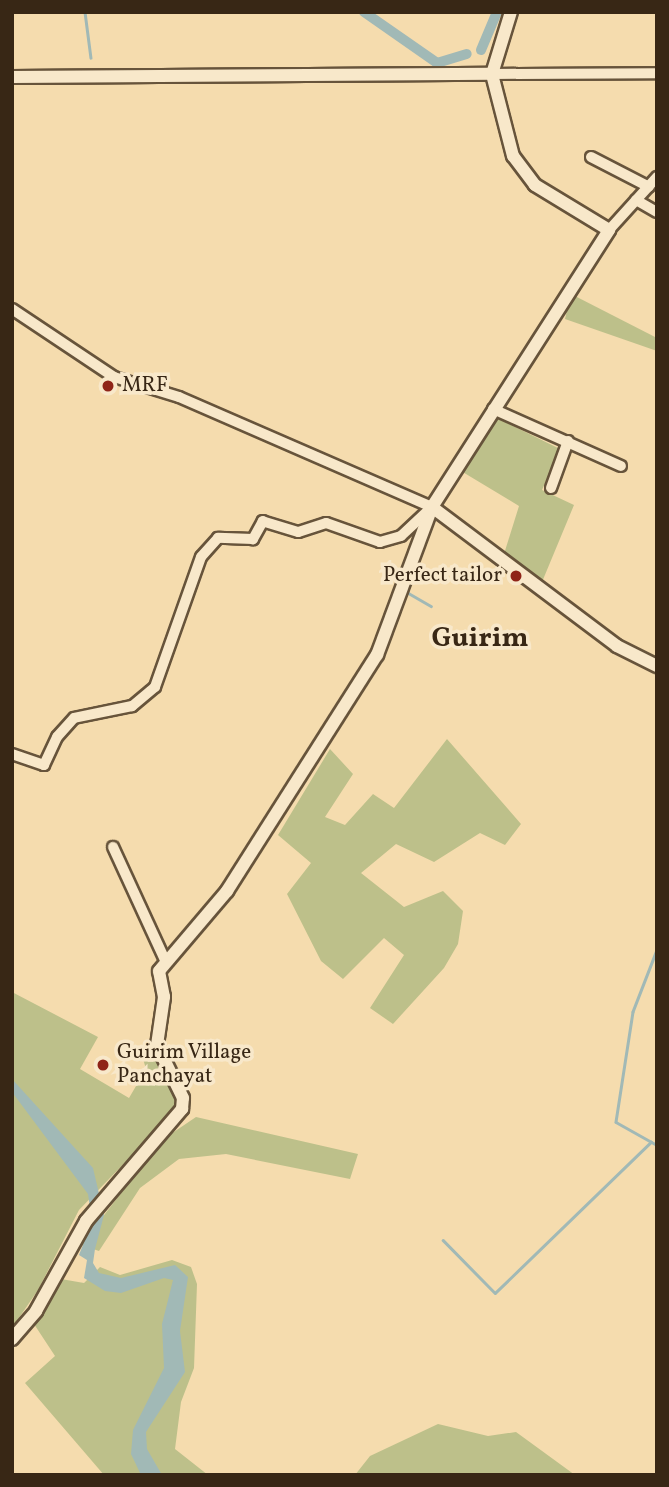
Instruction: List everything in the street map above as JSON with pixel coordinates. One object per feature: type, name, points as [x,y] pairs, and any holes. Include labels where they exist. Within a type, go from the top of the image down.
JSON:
[{"type":"street","points":[[511,12],[492,75],[513,156],[523,175],[609,230]]},
{"type":"street","points":[[12,76],[657,73]]},
{"type":"street","points":[[591,157],[649,187]]},
{"type":"street","points":[[12,1339],[36,1311],[86,1221],[102,1206],[182,1109],[183,1098],[158,1045],[164,997],[159,971],[227,891],[377,654],[432,507],[609,230],[657,177]]},
{"type":"street","points":[[636,200],[657,212]]},
{"type":"street","points":[[12,309],[114,377],[179,397],[432,507],[617,646],[657,666]]},
{"type":"street","points":[[493,409],[621,466]]},
{"type":"street","points":[[551,488],[568,441]]},
{"type":"street","points":[[12,754],[44,765],[57,737],[74,718],[132,706],[155,687],[201,557],[218,538],[253,539],[263,521],[298,532],[326,523],[380,542],[401,536],[432,507]]},
{"type":"street","points":[[113,847],[166,961]]},
{"type":"green space","points":[[571,294],[657,338],[657,351],[565,319]]},
{"type":"green space","points":[[495,417],[560,449],[542,490],[574,505],[542,582],[504,554],[519,506],[461,471]]},
{"type":"green space","points":[[447,739],[521,824],[505,845],[480,833],[434,862],[396,844],[361,873],[404,907],[443,891],[463,911],[458,944],[444,968],[393,1024],[370,1008],[404,955],[384,938],[343,979],[321,961],[287,894],[311,863],[278,835],[330,749],[353,774],[325,817],[345,825],[373,794],[394,808]]},
{"type":"green space","points":[[12,992],[98,1037],[80,1069],[129,1098],[146,1069],[141,1052],[153,1048],[171,1081],[175,1104],[169,1117],[79,1210],[38,1290],[12,1328]]},
{"type":"green space","points":[[196,1117],[358,1154],[350,1179],[226,1154],[179,1159],[140,1188],[99,1251],[81,1245],[162,1140]]},
{"type":"green space","points":[[172,1260],[191,1267],[197,1284],[194,1368],[181,1402],[175,1449],[208,1475],[104,1475],[25,1383],[55,1356],[32,1321],[61,1279],[84,1283],[100,1267],[120,1275]]},
{"type":"green space","points":[[438,1424],[488,1436],[516,1432],[575,1475],[355,1475],[370,1456]]},
{"type":"water","points":[[12,1079],[93,1168],[104,1215],[93,1263],[99,1273],[121,1278],[175,1265],[188,1277],[180,1331],[185,1372],[146,1432],[147,1449],[162,1475],[141,1475],[131,1454],[133,1430],[164,1368],[162,1324],[173,1280],[164,1278],[121,1293],[105,1291],[84,1278],[87,1260],[79,1255],[92,1222],[88,1194],[12,1092]]},
{"type":"waterway","points":[[85,12],[91,58]]},
{"type":"waterway","points":[[364,12],[437,63],[467,54]]},
{"type":"waterway","points":[[481,50],[497,12]]},
{"type":"waterway","points":[[405,591],[431,606]]},
{"type":"waterway","points":[[657,950],[633,1012],[616,1122],[657,1145]]},
{"type":"waterway","points":[[443,1240],[495,1293],[651,1142]]},
{"type":"place","name":"MRF","points":[[108,386]]},
{"type":"place","name":"Perfect tailor","points":[[516,576]]},
{"type":"place","name":"Guirim Village Panchayat","points":[[103,1065]]},
{"type":"district","name":"Guirim","points":[[480,639]]}]
